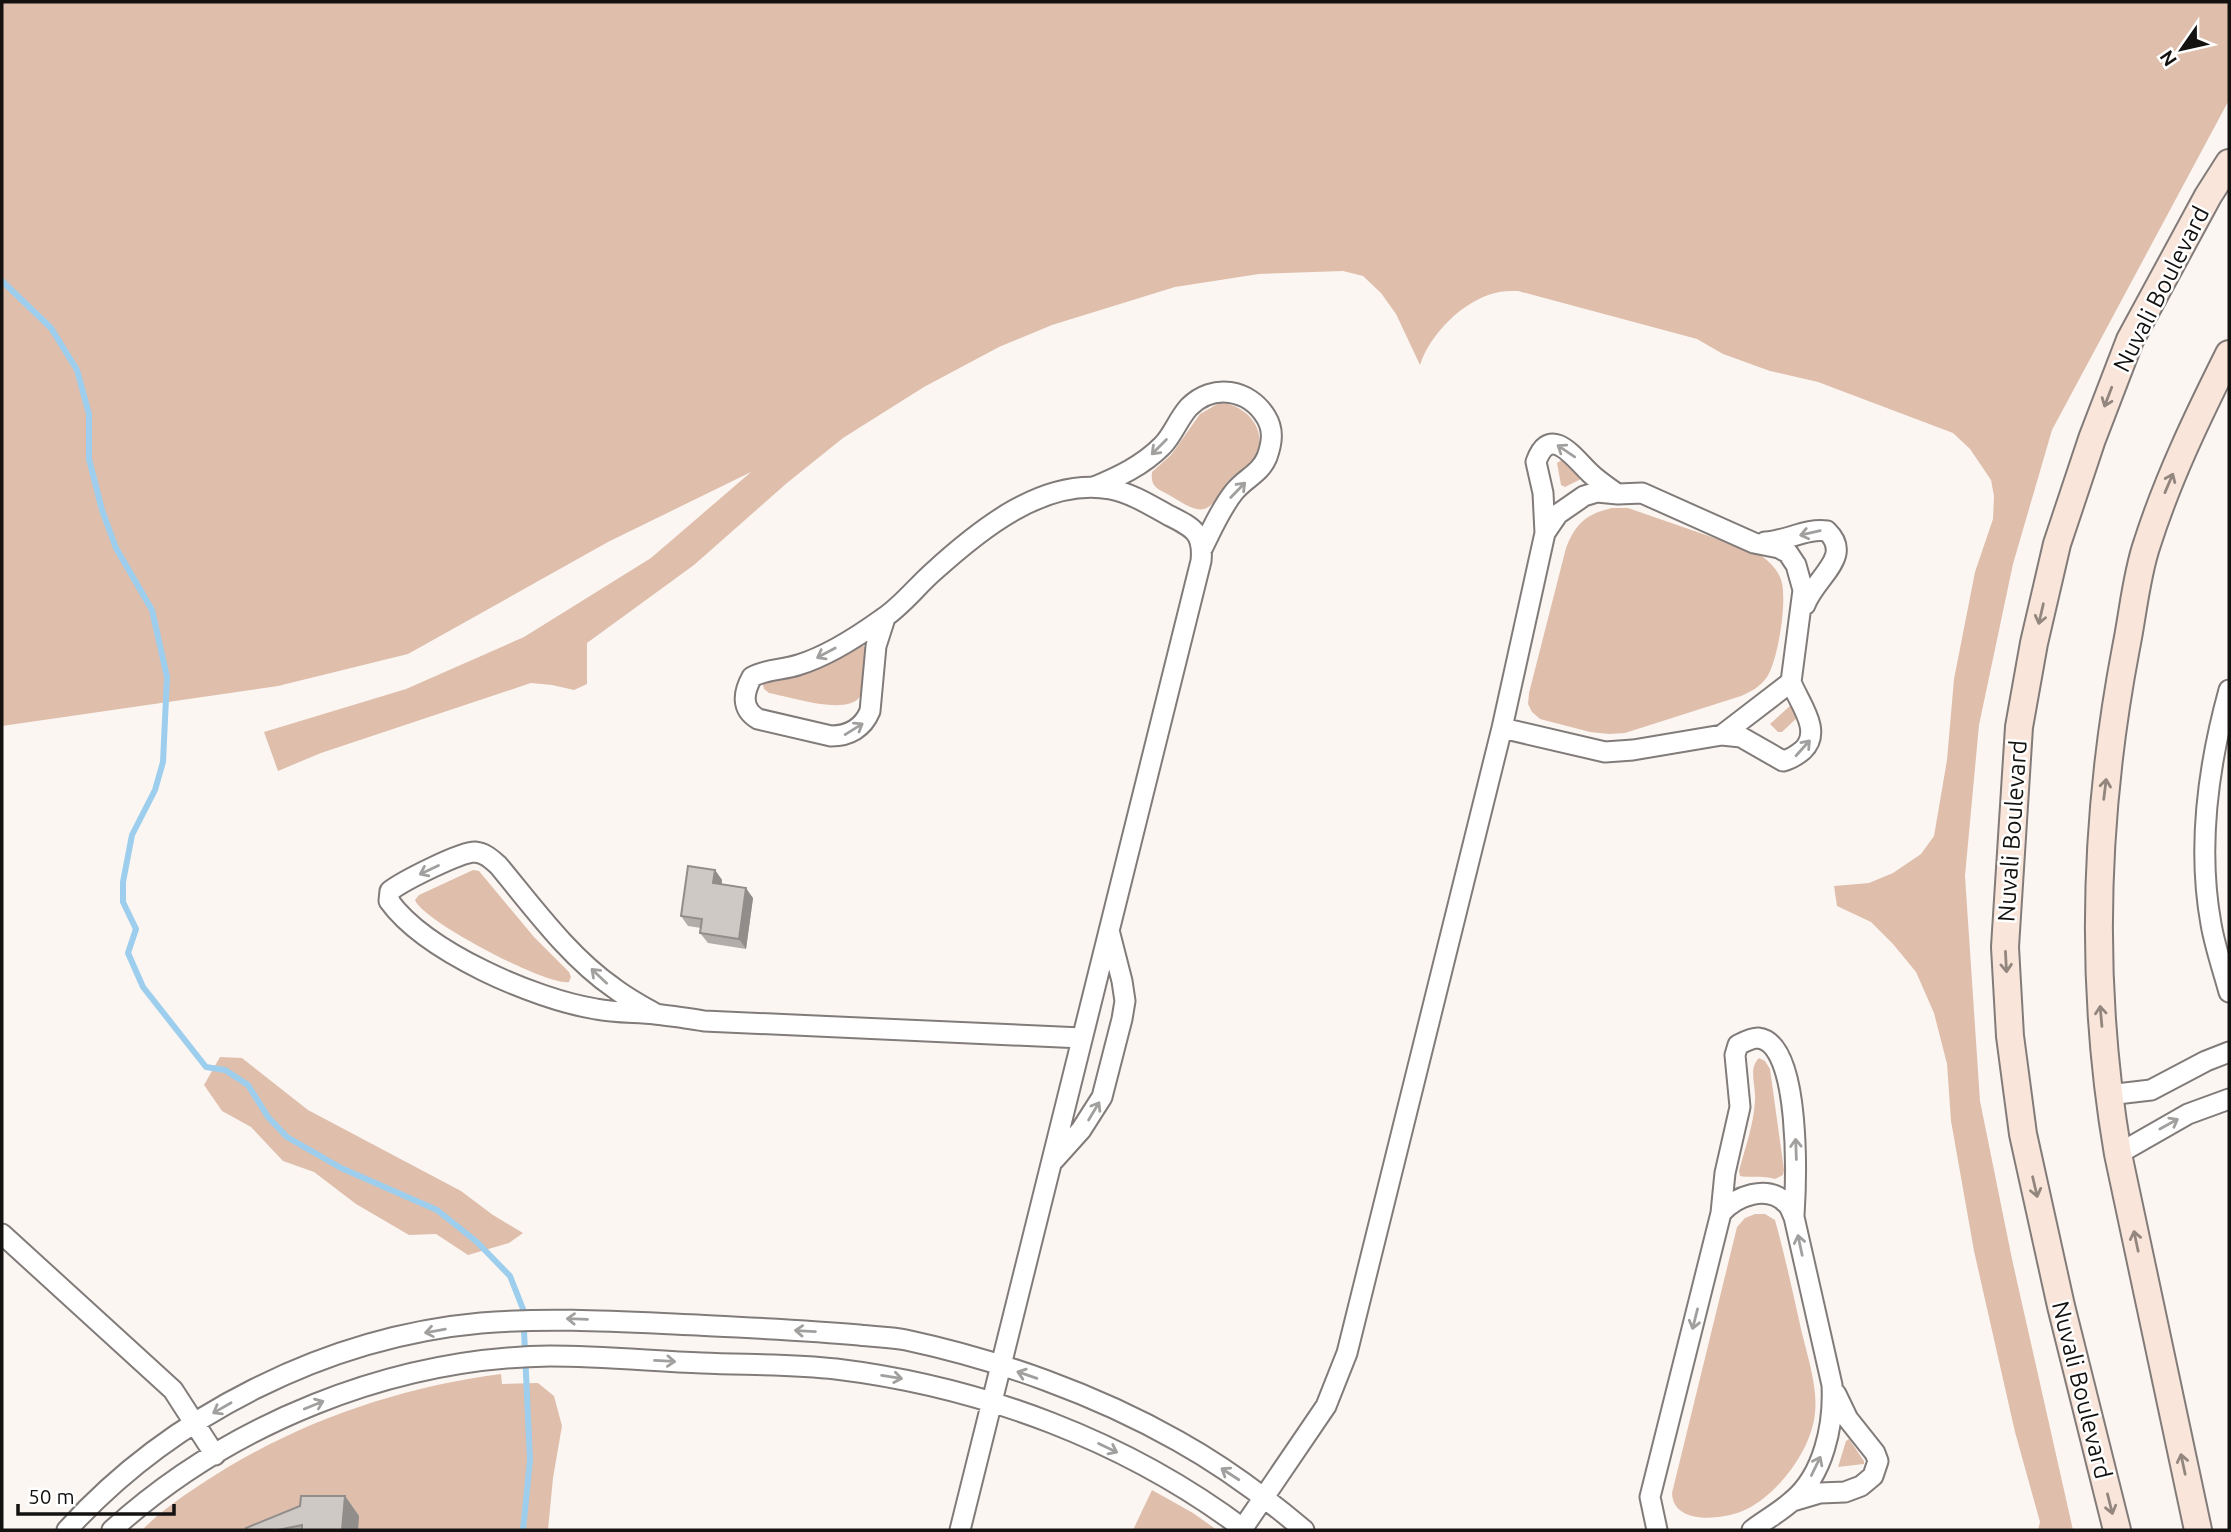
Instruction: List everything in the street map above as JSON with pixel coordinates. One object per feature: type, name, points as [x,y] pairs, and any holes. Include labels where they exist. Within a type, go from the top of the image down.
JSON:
[{"type":"main road","name":"Nuvali Boulevard","points":[[2117,1530],[2061,1306],[2023,1134],[2010,1036],[2005,947],[2019,727],[2034,642],[2057,544],[2092,439],[2130,340],[2229,163]]},
{"type":"main road","points":[[2202,208],[2229,191]]},
{"type":"main road","points":[[2198,1530],[2118,1154],[2108,1095],[2101,1006],[2098,905],[2102,818],[2116,699],[2145,547],[2166,488],[2229,354]]},
{"type":"street","points":[[885,618],[876,646],[870,711],[860,727],[841,736],[831,736],[758,719],[749,712],[745,694],[752,677],[811,660],[885,618],[974,535],[1038,499],[1093,487],[1123,475],[1149,458],[1167,440],[1191,405],[1203,397],[1227,392],[1241,394],[1251,399],[1268,421],[1272,433],[1271,445],[1262,469],[1234,491],[1203,547]]},
{"type":"street","points":[[112,1530],[145,1501],[215,1455],[291,1414],[330,1398],[423,1372],[506,1359],[548,1356],[833,1369],[900,1378],[965,1392],[1092,1440],[1158,1472],[1244,1529],[1326,1406],[1347,1353],[1502,728],[1545,533],[1543,493],[1536,461],[1543,450],[1558,444],[1565,447],[1590,474],[1618,494]]},
{"type":"street","points":[[960,1530],[1202,561],[1203,547],[1191,526],[1131,495],[1093,487]]},
{"type":"street","points":[[1502,728],[1605,752],[1722,736],[1741,737],[1783,761],[1791,759],[1810,743],[1812,733],[1791,682],[1803,590],[1796,565],[1788,554],[1779,548],[1754,543],[1642,493],[1597,492],[1584,496],[1558,514],[1545,533]]},
{"type":"street","points":[[1754,543],[1777,542],[1811,530],[1827,531],[1833,537],[1838,552],[1836,558],[1808,595],[1801,616]]},
{"type":"street","points":[[1722,736],[1791,682]]},
{"type":"street","points":[[2229,690],[2208,792],[2204,856],[2211,925],[2229,992]]},
{"type":"street","points":[[656,1014],[612,988],[577,955],[487,855],[476,852],[462,855],[390,891],[389,901],[407,920],[448,950],[478,968],[564,1003],[598,1010],[704,1021],[1082,1038]]},
{"type":"street","points":[[1051,1163],[1081,1130],[1102,1097],[1122,1019],[1125,1001],[1109,930]]},
{"type":"street","points":[[1657,1530],[1650,1497],[1721,1213],[1725,1172],[1740,1107],[1735,1055],[1738,1045],[1758,1038],[1767,1041],[1777,1051],[1784,1067],[1796,1144],[1794,1217]]},
{"type":"street","points":[[2108,1095],[2151,1090],[2206,1060],[2229,1052]]},
{"type":"street","points":[[2118,1154],[2188,1114],[2229,1099]]},
{"type":"street","points":[[1721,1213],[1730,1203],[1755,1193],[1787,1203],[1794,1217],[1832,1385],[1841,1406],[1870,1445],[1878,1461],[1873,1475],[1861,1486],[1845,1492],[1820,1493],[1793,1501]]},
{"type":"street","points":[[2,1234],[173,1390],[215,1455]]},
{"type":"street","points":[[67,1530],[124,1474],[196,1423],[273,1381],[314,1363],[412,1335],[478,1324],[571,1319],[835,1333],[904,1340],[1001,1366],[1106,1405],[1178,1441],[1265,1499],[1304,1530]]},
{"type":"street","points":[[1752,1530],[1793,1501],[1806,1485],[1825,1447],[1831,1427],[1832,1385]]},
{"type":"shaded area","points":[[2,2],[2229,2],[2229,100],[2052,430],[2013,564],[1979,725],[1965,876],[1980,1101],[2012,1259],[2073,1530],[2038,1530],[2040,1522],[2015,1432],[1974,1251],[1951,1121],[1947,1064],[1934,1013],[1916,972],[1871,922],[1837,906],[1834,886],[1869,883],[1893,873],[1921,854],[1934,836],[1947,760],[1954,679],[1975,572],[1993,519],[1994,496],[1991,480],[1970,449],[1953,433],[1818,382],[1770,371],[1723,354],[1697,339],[1518,291],[1498,292],[1483,297],[1460,311],[1431,342],[1420,365],[1396,314],[1381,293],[1363,276],[1343,271],[1259,274],[1175,287],[1052,325],[999,347],[924,387],[843,438],[694,565],[587,643],[587,684],[574,690],[531,683],[321,753],[278,771],[264,732],[406,689],[524,637],[651,558],[751,472],[608,542],[408,654],[278,686],[2,726]]},
{"type":"shaded area","points":[[1219,403],[1239,408],[1254,422],[1260,440],[1258,450],[1253,460],[1228,481],[1208,508],[1195,509],[1156,487],[1152,481],[1152,472],[1171,455],[1200,414]]},
{"type":"shaded area","points":[[1568,456],[1585,477],[1565,487],[1561,485],[1557,463]]},
{"type":"shaded area","points":[[1612,508],[1628,508],[1758,553],[1773,566],[1782,586],[1783,612],[1775,657],[1767,677],[1759,686],[1741,696],[1625,733],[1590,732],[1540,719],[1532,712],[1528,704],[1529,693],[1566,548],[1583,521],[1595,513]]},
{"type":"shaded area","points":[[861,643],[866,649],[865,681],[862,693],[852,703],[817,703],[769,693],[764,689],[761,677]]},
{"type":"shaded area","points":[[1791,705],[1795,706],[1799,716],[1782,732],[1778,732],[1770,724]]},
{"type":"shaded area","points":[[473,870],[479,871],[534,937],[569,972],[569,982],[537,974],[486,950],[439,922],[415,900],[419,895]]},
{"type":"shaded area","points":[[220,1057],[242,1058],[308,1110],[461,1191],[523,1233],[509,1243],[468,1255],[436,1234],[409,1235],[356,1204],[314,1172],[283,1161],[251,1127],[222,1111],[204,1085]]},
{"type":"shaded area","points":[[1759,1058],[1765,1061],[1770,1069],[1784,1170],[1783,1175],[1775,1179],[1740,1176],[1739,1171],[1753,1118],[1753,1072]]},
{"type":"shaded area","points":[[1765,1214],[1775,1220],[1813,1381],[1816,1403],[1813,1427],[1792,1469],[1759,1502],[1738,1513],[1702,1518],[1681,1511],[1675,1504],[1672,1493],[1737,1227],[1745,1218]]},
{"type":"shaded area","points":[[501,1374],[502,1384],[538,1383],[554,1396],[562,1426],[548,1530],[142,1530],[172,1504],[205,1481],[293,1433],[394,1396]]},
{"type":"shaded area","points":[[1849,1439],[1864,1464],[1838,1467],[1846,1441]]},
{"type":"shaded area","points":[[1152,1490],[1193,1513],[1217,1530],[1133,1530]]},
{"type":"building","points":[[688,866],[715,870],[713,883],[746,888],[739,939],[700,933],[702,919],[681,916]]},
{"type":"building","points":[[301,1496],[345,1496],[342,1530],[302,1530],[302,1525],[278,1530],[247,1530],[246,1528],[300,1506]]},
{"type":"waterway","points":[[2,281],[51,328],[77,370],[89,414],[89,459],[102,510],[116,548],[152,610],[167,677],[163,762],[155,790],[132,835],[123,882],[123,902],[136,929],[128,953],[143,987],[206,1067],[225,1070],[248,1085],[268,1117],[287,1137],[341,1168],[437,1210],[477,1242],[510,1276],[523,1309],[530,1460],[523,1530]]}]
